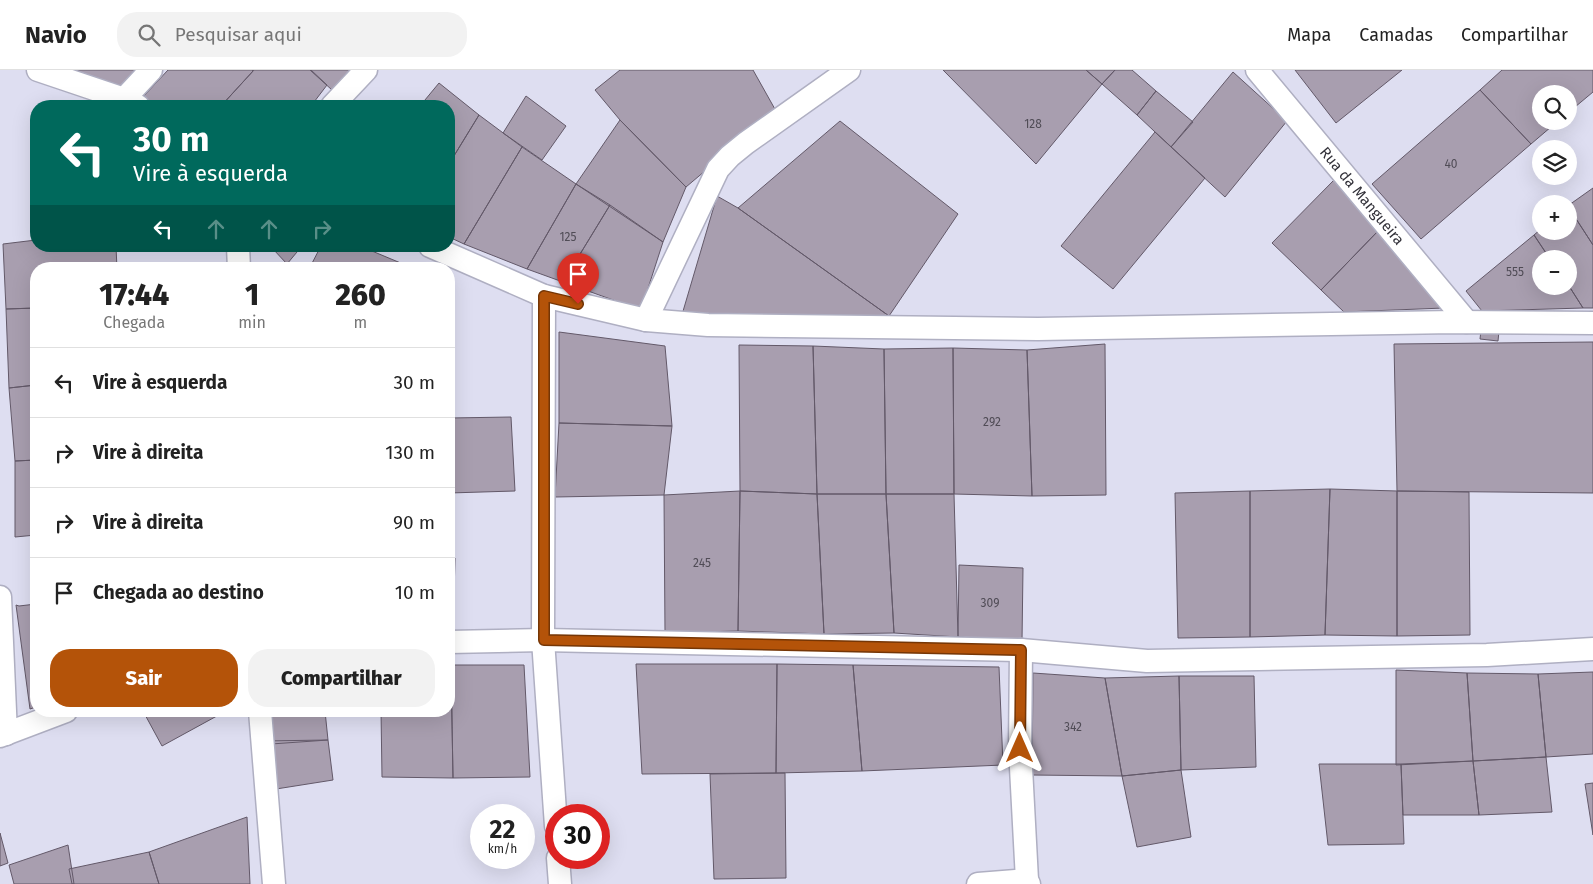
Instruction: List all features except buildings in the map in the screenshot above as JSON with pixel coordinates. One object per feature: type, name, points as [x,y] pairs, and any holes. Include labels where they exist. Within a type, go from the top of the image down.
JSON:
[{"type":"street","points":[[38,70],[123,100]]},
{"type":"street","points":[[133,100],[151,70]]},
{"type":"street","points":[[338,100],[366,70]]},
{"type":"street","points":[[646,320],[718,169],[746,143],[850,70]]},
{"type":"street","name":"Rua da Mangueira","points":[[1257,70],[1468,322]]},
{"type":"street","points":[[444,252],[544,296],[646,320],[708,325],[1038,329],[1468,322],[1593,323]]},
{"type":"street","points":[[544,296],[544,640],[555,804]]},
{"type":"street","points":[[0,597],[3,735],[50,717]]},
{"type":"street","points":[[455,642],[544,640],[1021,650],[1147,661],[1486,655],[1593,649]]},
{"type":"street","points":[[978,884],[1028,882],[1020,748],[1021,650]]},
{"type":"street","points":[[260,717],[274,884]]},
{"type":"street","points":[[559,869],[560,884]]},
{"type":"route","points":[[578,304],[544,296],[544,640],[1021,650],[1020,748]]}]
